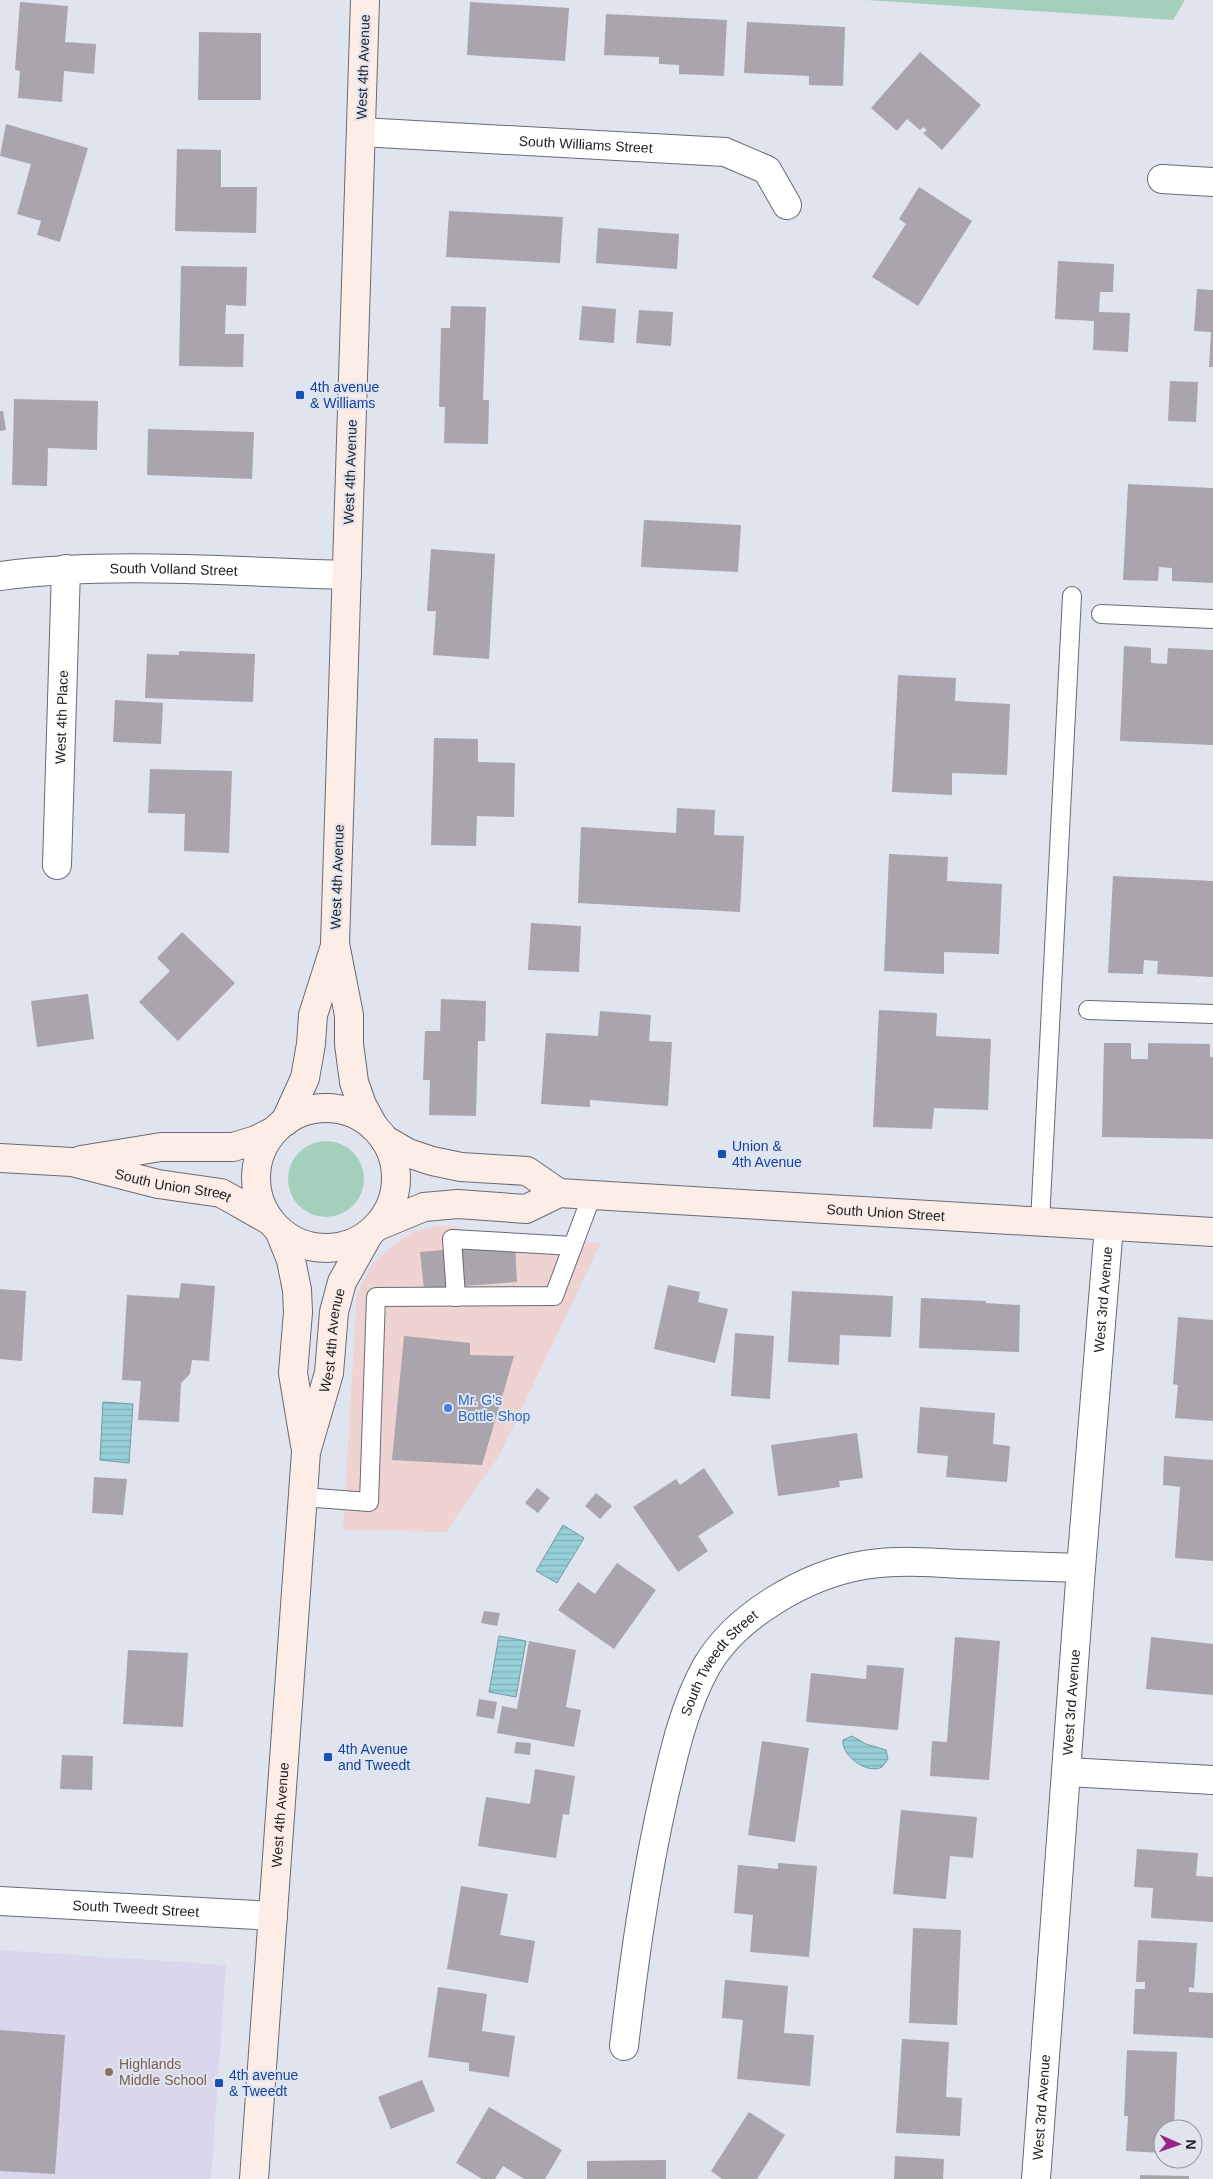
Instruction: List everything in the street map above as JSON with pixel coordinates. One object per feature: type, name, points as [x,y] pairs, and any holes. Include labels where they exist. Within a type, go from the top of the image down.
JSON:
[{"type":"street","name":"West 4th Avenue","points":[[365,0],[335,944],[349,1015],[349,1044],[354,1082],[362,1105],[379,1133]]},
{"type":"street","name":"South Williams Street","points":[[361,132],[725,152],[767,170],[787,205]]},
{"type":"street","points":[[1162,179],[1213,182]]},
{"type":"street","name":"South Volland Street","points":[[0,576],[66,569],[108,568],[347,575]]},
{"type":"street","name":"West 4th Place","points":[[57,865],[66,569]]},
{"type":"street","name":"West 4th Avenue","points":[[279,1126],[305,1078],[311,1044],[313,1015],[335,944]]},
{"type":"street","points":[[379,1133],[392,1158],[396,1188],[390,1208],[373,1230],[352,1243],[333,1248],[314,1248],[296,1241],[274,1225],[261,1203],[256,1184],[257,1166],[263,1148],[279,1126],[302,1112],[321,1108],[340,1110],[358,1116],[379,1133],[408,1152],[461,1167],[527,1171],[559,1193]]},
{"type":"street","name":"South Union Street","points":[[72,1162],[161,1148],[233,1147],[256,1140],[279,1126]]},
{"type":"street","name":"South Union Street","points":[[0,1158],[72,1162],[158,1184],[221,1193],[274,1225]]},
{"type":"street","name":"South Union Street","points":[[373,1230],[424,1207],[458,1204],[526,1209],[559,1193],[1213,1232]]},
{"type":"street","name":"West 4th Avenue","points":[[254,2179],[306,1452],[293,1373],[298,1312],[297,1290],[292,1260],[274,1225]]},
{"type":"street","name":"West 3rd Avenue","points":[[1036,2179],[1081,1568],[1109,1226]]},
{"type":"street","name":"West 4th Avenue","points":[[306,1452],[330,1373],[334,1312],[342,1282],[373,1230]]},
{"type":"street","name":"South Tweedt Street","points":[[624,2046],[640,1916],[672,1757],[686,1709],[707,1665],[751,1615],[798,1589],[863,1566],[905,1562],[1081,1568]]},
{"type":"street","points":[[1067,1772],[1213,1780]]},
{"type":"street","name":"South Tweedt Street","points":[[0,1901],[273,1916]]},
{"type":"lane","points":[[1040,1222],[1072,596]]},
{"type":"lane","points":[[1101,614],[1213,619]]},
{"type":"lane","points":[[1088,1010],[1213,1014]]},
{"type":"lane","points":[[303,1498],[369,1502],[376,1297],[554,1296],[592,1195]]},
{"type":"lane","points":[[456,1297],[452,1239],[573,1246]]},
{"type":"shaded area","points":[[436,1226],[454,1226],[480,1235],[601,1243],[499,1456],[446,1532],[343,1530],[357,1294],[372,1264],[392,1246],[412,1232]]},
{"type":"shaded area","name":"Highlands Middle School","points":[[0,1950],[226,1965],[211,2179],[0,2179]]},
{"type":"green space","points":[[866,0],[1185,0],[1173,20]]},
{"type":"green space","points":[[326,1141],[341,1144],[353,1152],[361,1164],[364,1179],[361,1194],[353,1206],[341,1214],[326,1217],[311,1214],[299,1206],[291,1194],[288,1179],[291,1164],[299,1152],[311,1144]]},
{"type":"water","points":[[103,1402],[133,1404],[129,1463],[100,1460]]},
{"type":"water","points":[[563,1525],[584,1538],[557,1583],[536,1571]]},
{"type":"water","points":[[499,1636],[526,1641],[516,1697],[489,1692]]},
{"type":"water","points":[[852,1736],[866,1744],[886,1750],[888,1759],[882,1767],[876,1769],[863,1766],[851,1758],[846,1752],[843,1740]]},
{"type":"building","points":[[20,2],[68,6],[65,42],[96,44],[94,74],[64,71],[62,102],[18,98],[20,71],[15,70]]},
{"type":"building","points":[[470,2],[569,8],[565,61],[467,55]]},
{"type":"building","points":[[606,14],[727,20],[724,76],[679,74],[679,65],[659,64],[659,57],[604,55]]},
{"type":"building","points":[[747,22],[845,27],[843,86],[809,85],[809,76],[744,73]]},
{"type":"building","points":[[199,32],[261,33],[261,100],[198,100]]},
{"type":"building","points":[[920,52],[981,105],[942,150],[923,133],[927,130],[923,127],[920,130],[907,119],[897,131],[871,108]]},
{"type":"building","points":[[6,124],[88,148],[60,242],[37,235],[41,221],[17,214],[31,164],[0,156]]},
{"type":"building","points":[[177,149],[221,150],[221,187],[257,187],[256,233],[175,231]]},
{"type":"building","points":[[919,187],[972,221],[918,306],[872,277],[906,224],[899,219]]},
{"type":"building","points":[[449,211],[563,217],[560,263],[446,257]]},
{"type":"building","points":[[598,228],[679,234],[677,269],[596,263]]},
{"type":"building","points":[[1058,261],[1114,264],[1113,292],[1100,292],[1099,312],[1130,313],[1128,352],[1093,350],[1094,321],[1055,319]]},
{"type":"building","points":[[181,266],[247,267],[246,306],[226,305],[225,334],[244,334],[243,367],[179,366]]},
{"type":"building","points":[[1197,289],[1213,290],[1213,367],[1209,367],[1211,332],[1194,331]]},
{"type":"building","points":[[451,306],[486,307],[483,400],[489,400],[488,444],[444,443],[445,407],[439,407],[441,328],[450,328]]},
{"type":"building","points":[[582,306],[616,309],[614,343],[579,340]]},
{"type":"building","points":[[639,310],[673,312],[671,346],[636,343]]},
{"type":"building","points":[[1170,381],[1198,382],[1196,422],[1168,421]]},
{"type":"building","points":[[14,399],[98,401],[97,450],[48,448],[47,486],[12,485]]},
{"type":"building","points":[[0,411],[3,411],[6,430],[0,431]]},
{"type":"building","points":[[148,429],[254,432],[252,479],[147,475]]},
{"type":"building","points":[[1128,484],[1213,488],[1213,583],[1172,581],[1172,568],[1159,567],[1158,581],[1123,580]]},
{"type":"building","points":[[644,520],[741,525],[738,572],[641,567]]},
{"type":"building","points":[[431,549],[495,554],[489,659],[433,655],[436,611],[427,611]]},
{"type":"building","points":[[1124,646],[1151,648],[1151,663],[1167,664],[1168,648],[1213,650],[1213,745],[1120,741]]},
{"type":"building","points":[[179,651],[255,654],[253,702],[145,698],[147,654],[179,655]]},
{"type":"building","points":[[898,675],[956,678],[955,701],[1010,704],[1007,775],[952,773],[952,795],[892,792]]},
{"type":"building","points":[[115,700],[163,703],[161,744],[113,742]]},
{"type":"building","points":[[434,738],[478,739],[478,762],[515,763],[514,817],[477,816],[476,846],[431,845]]},
{"type":"building","points":[[150,769],[232,771],[229,853],[184,851],[185,814],[148,813]]},
{"type":"building","points":[[677,808],[715,810],[714,835],[744,836],[740,912],[578,903],[581,827],[676,833]]},
{"type":"building","points":[[889,854],[948,857],[947,881],[1002,884],[999,954],[944,952],[944,974],[884,971]]},
{"type":"building","points":[[1113,876],[1213,881],[1213,977],[1157,974],[1158,961],[1144,960],[1143,974],[1108,973]]},
{"type":"building","points":[[531,923],[581,926],[579,972],[528,970]]},
{"type":"building","points":[[182,932],[235,983],[178,1041],[139,1002],[170,971],[157,958]]},
{"type":"building","points":[[88,994],[94,1039],[37,1047],[31,1001]]},
{"type":"building","points":[[441,999],[486,1001],[485,1041],[478,1041],[476,1116],[429,1115],[430,1080],[423,1080],[425,1031],[440,1031]]},
{"type":"building","points":[[879,1010],[937,1013],[936,1036],[991,1039],[988,1110],[934,1108],[932,1129],[873,1127]]},
{"type":"building","points":[[600,1011],[651,1015],[649,1041],[672,1042],[668,1106],[590,1100],[590,1107],[541,1104],[546,1033],[598,1036]]},
{"type":"building","points":[[1104,1043],[1131,1043],[1131,1059],[1148,1059],[1148,1043],[1210,1044],[1210,1057],[1213,1057],[1213,1139],[1102,1137]]},
{"type":"building","points":[[515,1244],[517,1282],[424,1289],[420,1252]]},
{"type":"building","points":[[181,1283],[215,1286],[209,1361],[192,1360],[190,1374],[181,1383],[179,1422],[138,1420],[141,1381],[122,1380],[127,1295],[179,1298]]},
{"type":"building","points":[[668,1285],[700,1292],[698,1302],[728,1309],[715,1363],[654,1349]]},
{"type":"building","points":[[0,1289],[26,1291],[22,1361],[0,1359]]},
{"type":"building","points":[[792,1291],[893,1296],[891,1337],[840,1335],[839,1365],[788,1362]]},
{"type":"building","points":[[921,1298],[986,1301],[986,1303],[1020,1305],[1019,1352],[919,1348]]},
{"type":"building","points":[[1178,1317],[1213,1320],[1213,1421],[1175,1418],[1178,1385],[1173,1384]]},
{"type":"building","points":[[735,1333],[774,1336],[770,1399],[731,1396]]},
{"type":"building","name":"Mr. G's Bottle Shop","points":[[404,1336],[470,1343],[470,1355],[514,1356],[482,1465],[392,1460]]},
{"type":"building","points":[[920,1407],[995,1413],[993,1444],[1010,1446],[1007,1482],[946,1477],[948,1456],[917,1453]]},
{"type":"building","points":[[857,1433],[863,1478],[839,1481],[840,1487],[778,1496],[771,1445]]},
{"type":"building","points":[[1164,1456],[1213,1460],[1213,1561],[1175,1558],[1180,1487],[1163,1485]]},
{"type":"building","points":[[704,1468],[734,1513],[698,1536],[708,1551],[678,1572],[633,1507],[676,1479],[680,1485]]},
{"type":"building","points":[[94,1477],[127,1479],[123,1515],[92,1513]]},
{"type":"building","points":[[537,1488],[550,1498],[538,1513],[525,1503]]},
{"type":"building","points":[[596,1493],[612,1506],[600,1519],[585,1506]]},
{"type":"building","points":[[617,1563],[656,1590],[614,1649],[558,1610],[578,1582],[595,1594]]},
{"type":"building","points":[[484,1611],[500,1613],[497,1626],[481,1623]]},
{"type":"building","points":[[955,1637],[1000,1641],[989,1780],[930,1776],[932,1741],[947,1742]]},
{"type":"building","points":[[1151,1637],[1213,1644],[1213,1695],[1146,1689]]},
{"type":"building","points":[[529,1641],[576,1650],[566,1707],[581,1710],[574,1747],[497,1733],[502,1706],[517,1709]]},
{"type":"building","points":[[128,1650],[188,1653],[183,1727],[123,1724]]},
{"type":"building","points":[[867,1665],[904,1668],[898,1730],[806,1722],[811,1673],[866,1679]]},
{"type":"building","points":[[479,1699],[497,1702],[494,1719],[476,1716]]},
{"type":"building","points":[[762,1741],[809,1748],[795,1842],[748,1835]]},
{"type":"building","points":[[516,1742],[531,1743],[530,1755],[514,1753]]},
{"type":"building","points":[[62,1755],[93,1756],[92,1790],[60,1789]]},
{"type":"building","points":[[535,1769],[575,1776],[569,1815],[563,1814],[556,1858],[478,1846],[486,1797],[530,1804]]},
{"type":"building","points":[[901,1810],[977,1817],[973,1858],[950,1856],[946,1899],[893,1894]]},
{"type":"building","points":[[1137,1849],[1198,1853],[1196,1876],[1213,1877],[1213,1922],[1151,1918],[1153,1888],[1134,1887]]},
{"type":"building","points":[[778,1863],[817,1866],[809,1957],[750,1952],[753,1915],[734,1913],[738,1865],[778,1869]]},
{"type":"building","points":[[461,1886],[508,1894],[500,1935],[535,1941],[528,1983],[447,1969]]},
{"type":"building","points":[[913,1928],[961,1930],[957,2025],[909,2023]]},
{"type":"building","points":[[1138,1940],[1197,1943],[1194,1988],[1189,1987],[1189,1992],[1213,1993],[1213,2038],[1133,2034],[1135,1989],[1145,1989],[1145,1982],[1136,1982]]},
{"type":"building","points":[[725,1980],[788,1986],[784,2033],[814,2035],[810,2086],[737,2079],[743,2020],[722,2018]]},
{"type":"building","points":[[438,1987],[487,1994],[482,2031],[515,2036],[509,2077],[469,2071],[469,2063],[428,2057]]},
{"type":"building","points":[[0,2030],[65,2035],[55,2174],[0,2171]]},
{"type":"building","points":[[902,2039],[949,2042],[946,2097],[962,2098],[960,2136],[896,2133]]},
{"type":"building","points":[[1127,2050],[1177,2052],[1174,2119],[1153,2119],[1153,2152],[1126,2151],[1128,2116],[1124,2116]]},
{"type":"building","points":[[422,2080],[435,2111],[391,2129],[378,2097]]},
{"type":"building","points":[[489,2107],[562,2150],[545,2179],[524,2179],[503,2166],[495,2179],[482,2179],[456,2163]]},
{"type":"building","points":[[749,2112],[785,2135],[757,2179],[722,2179],[711,2171]]},
{"type":"building","points":[[895,2156],[944,2159],[943,2179],[894,2179]]},
{"type":"building","points":[[666,2160],[666,2179],[587,2179],[587,2161]]},
{"type":"building","points":[[1140,2175],[1189,2176],[1189,2179],[1140,2179]]},
{"type":"place","name":"4th avenue & Williams","points":[[300,395]]},
{"type":"place","name":"Union & 4th Avenue","points":[[722,1154]]},
{"type":"place","name":"Mr. G's Bottle Shop","points":[[448,1408]]},
{"type":"place","name":"4th Avenue and Tweedt","points":[[328,1757]]},
{"type":"place","name":"Highlands Middle School","points":[[109,2072]]},
{"type":"place","name":"4th avenue & Tweedt","points":[[219,2083]]}]
